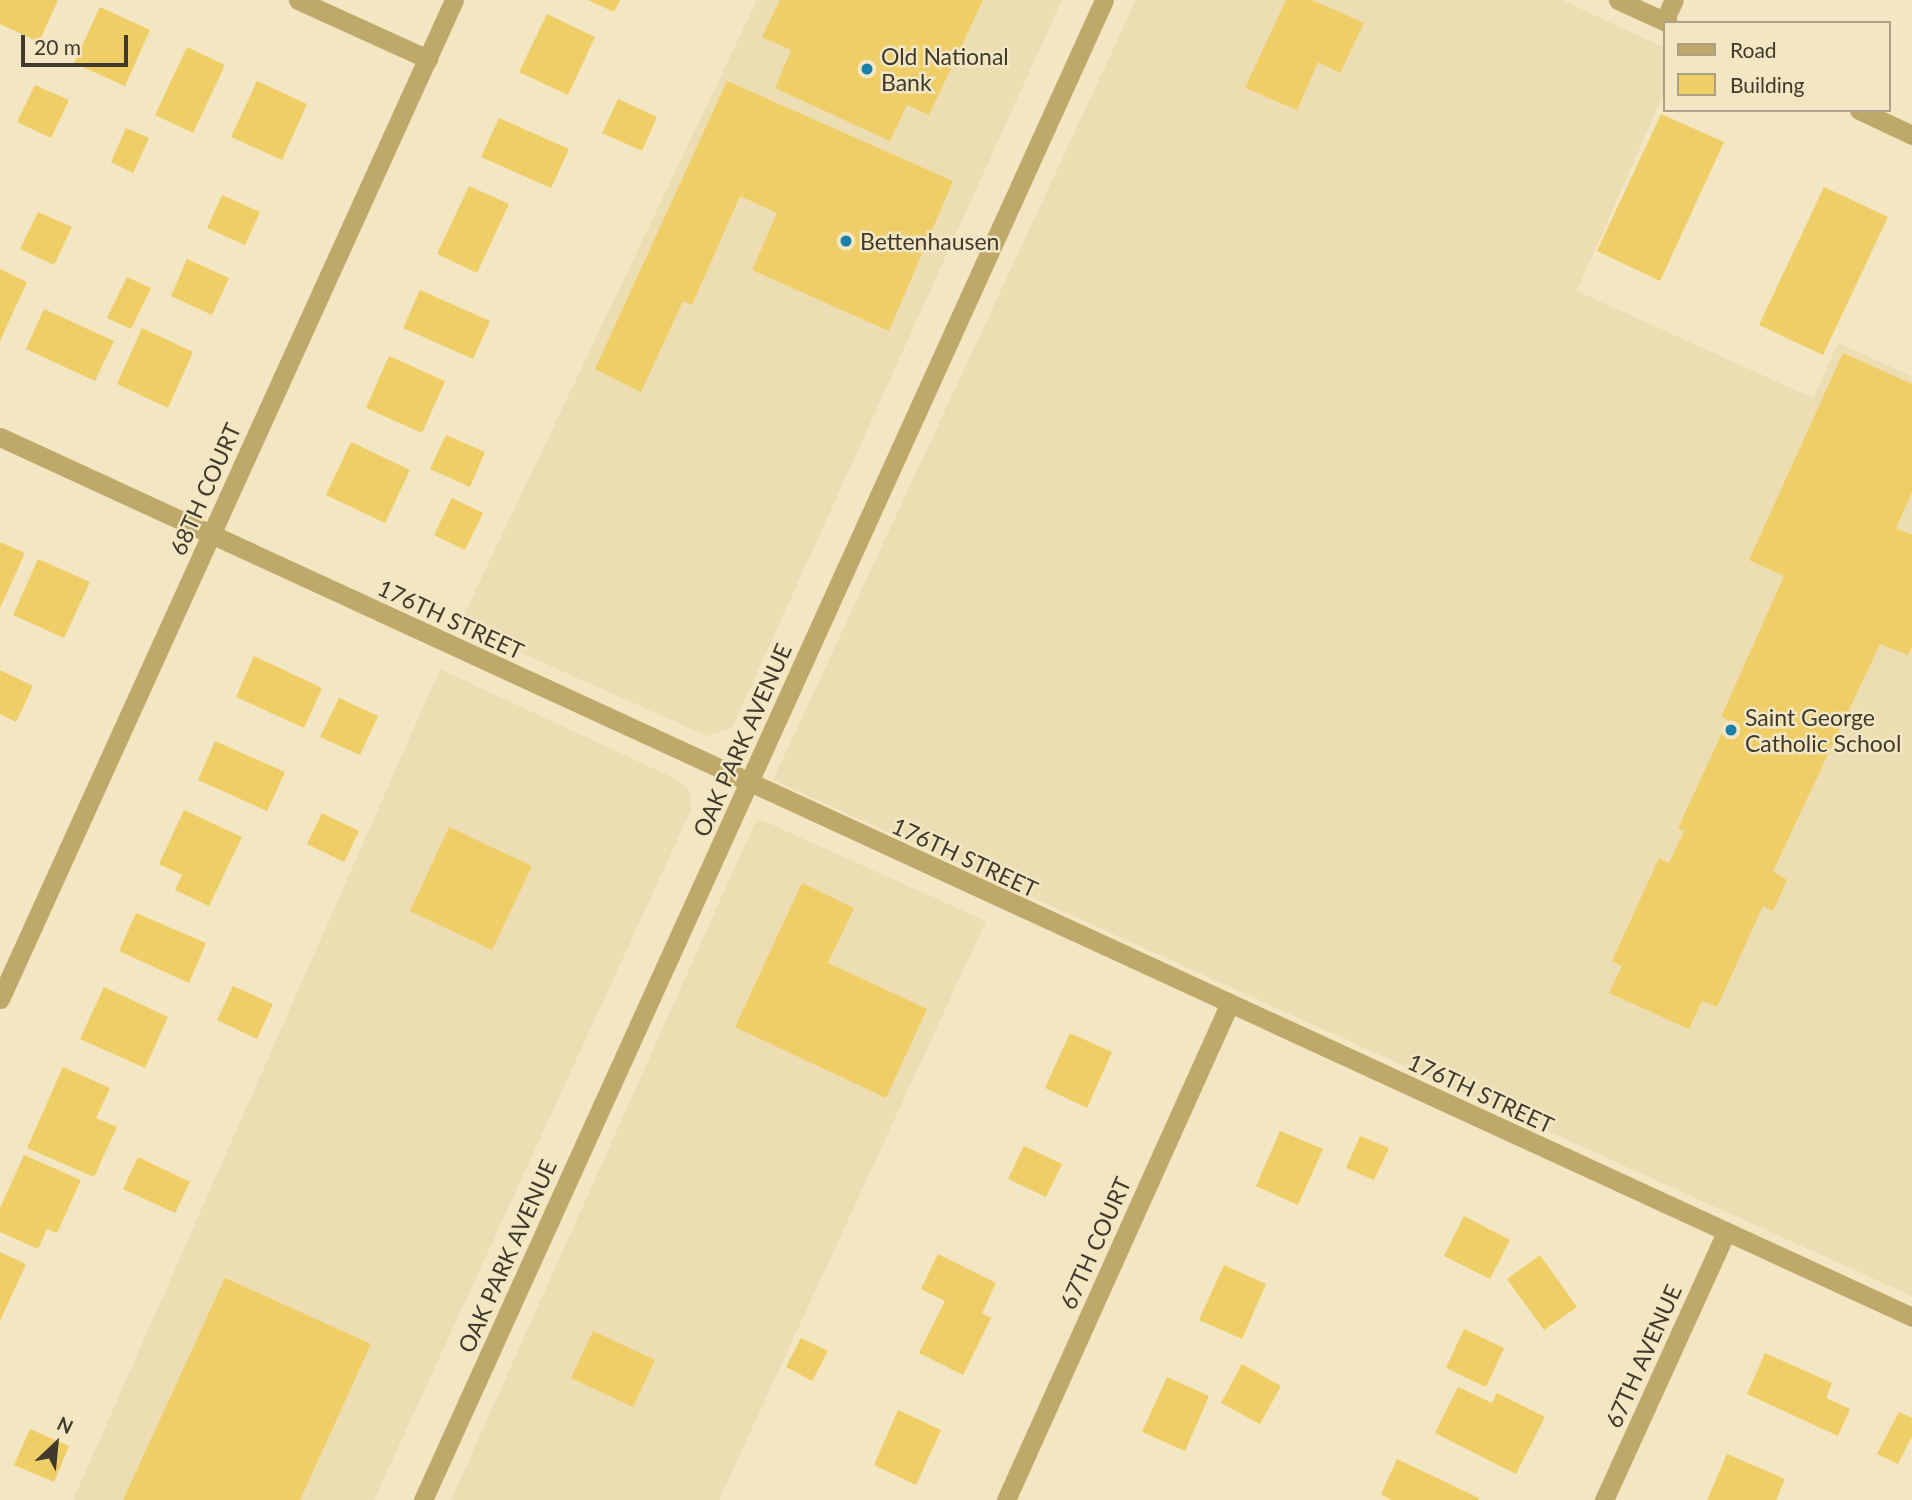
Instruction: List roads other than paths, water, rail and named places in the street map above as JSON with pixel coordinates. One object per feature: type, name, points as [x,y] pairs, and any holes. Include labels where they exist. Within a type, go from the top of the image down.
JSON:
[{"type":"street","points":[[298,0],[428,59]]},
{"type":"street","name":"68TH COURT","points":[[0,999],[454,0]]},
{"type":"street","name":"OAK PARK AVENUE","points":[[424,1500],[1104,0]]},
{"type":"street","points":[[1618,0],[1664,21]]},
{"type":"street","points":[[1666,21],[1674,0]]},
{"type":"street","points":[[1863,112],[1912,135]]},
{"type":"street","name":"176TH STREET","points":[[0,437],[748,785],[1912,1317]]},
{"type":"street","name":"67TH COURT","points":[[1006,1500],[1229,1005]]},
{"type":"street","name":"67TH AVENUE","points":[[1604,1500],[1726,1232]]},
{"type":"place","name":"Old National Bank","points":[[867,69]]},
{"type":"place","name":"Bettenhausen","points":[[846,241]]},
{"type":"place","name":"Saint George Catholic School","points":[[1731,730]]}]
